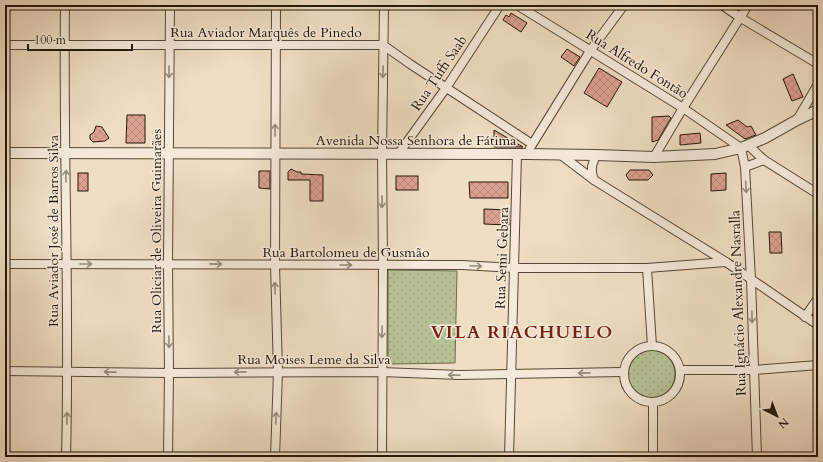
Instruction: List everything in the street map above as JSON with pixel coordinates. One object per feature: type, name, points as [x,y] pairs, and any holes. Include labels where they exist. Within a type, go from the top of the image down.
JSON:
[{"type":"street","name":"Rua Aviador José de Barros Silva","points":[[65,5],[65,264],[68,371],[66,457]]},
{"type":"street","name":"Rua Oliciar de Oliveira Guimarães","points":[[168,457],[170,5]]},
{"type":"street","points":[[275,457],[278,372],[275,265],[276,5]]},
{"type":"street","points":[[382,457],[382,154],[384,5]]},
{"type":"street","name":"Rua Tuffi Saab","points":[[399,154],[446,88],[500,5]]},
{"type":"street","name":"Rua Alfredo Fontão","points":[[517,5],[818,194]]},
{"type":"street","points":[[522,154],[532,144],[590,51],[624,5]]},
{"type":"street","points":[[722,5],[818,64]]},
{"type":"street","points":[[654,157],[748,5]]},
{"type":"street","name":"Rua Aviador Marquês de Pinedo","points":[[5,45],[383,45]]},
{"type":"street","points":[[383,45],[532,144]]},
{"type":"street","points":[[797,120],[818,84]]},
{"type":"street","name":"Avenida Nossa Senhora de Fátima","points":[[5,153],[522,154],[654,157],[716,154],[745,147],[818,110]]},
{"type":"street","name":"Rua Ignácio Alexandre Nasralla","points":[[745,147],[757,457]]},
{"type":"street","name":"Rua Semi Gebara","points":[[509,457],[515,268],[522,154]]},
{"type":"street","points":[[561,155],[594,180],[726,262],[818,325]]},
{"type":"street","points":[[594,180],[591,172],[596,155]]},
{"type":"street","points":[[745,167],[764,160]]},
{"type":"street","name":"Rua Bartolomeu de Gusmão","points":[[687,265],[702,259],[709,251]]},
{"type":"street","name":"Rua Bartolomeu de Gusmão","points":[[5,264],[462,265],[515,268],[647,268],[726,262]]},
{"type":"street","points":[[647,268],[652,346]]},
{"type":"street","points":[[805,317],[818,298]]},
{"type":"street","points":[[652,346],[658,346],[668,351],[676,359],[680,370],[679,382],[673,392],[664,400],[653,402],[641,400],[631,394],[625,384],[623,372],[624,366],[630,356],[640,348],[652,346]]},
{"type":"street","points":[[680,370],[754,370],[818,365]]},
{"type":"street","name":"Rua Moises Leme da Silva","points":[[5,371],[169,373],[382,372],[460,375],[623,372]]},
{"type":"street","points":[[652,457],[653,402]]},
{"type":"green space","points":[[388,270],[457,271],[455,363],[392,364],[388,360]]},
{"type":"green space","points":[[651,350],[660,352],[668,357],[673,365],[675,374],[673,383],[668,391],[660,396],[651,398],[642,396],[634,391],[629,383],[627,374],[629,365],[634,357],[642,352]]},
{"type":"green space","points":[[814,371],[818,371],[818,420],[817,420]]},
{"type":"building","points":[[511,13],[527,23],[521,32],[503,20],[506,15],[509,17]]},
{"type":"building","points":[[567,49],[580,57],[574,66],[561,57]]},
{"type":"building","points":[[599,68],[622,82],[607,107],[584,93]]},
{"type":"building","points":[[793,74],[803,97],[792,101],[783,79]]},
{"type":"building","points":[[127,115],[145,115],[145,143],[126,143]]},
{"type":"building","points":[[669,116],[671,118],[658,140],[652,142],[652,117]]},
{"type":"building","points":[[738,120],[747,127],[751,126],[756,135],[745,139],[726,125]]},
{"type":"building","points":[[96,126],[102,127],[109,138],[105,141],[93,142],[90,139],[90,135],[94,132]]},
{"type":"building","points":[[494,130],[523,147],[494,147]]},
{"type":"building","points":[[700,133],[701,143],[680,145],[680,135]]},
{"type":"building","points":[[291,169],[301,172],[301,174],[323,175],[323,201],[310,201],[310,180],[288,180],[288,172]]},
{"type":"building","points":[[630,170],[649,170],[653,175],[648,180],[629,180],[626,175]]},
{"type":"building","points":[[259,171],[270,171],[270,189],[259,188]]},
{"type":"building","points":[[78,173],[88,173],[88,191],[78,191]]},
{"type":"building","points":[[726,173],[726,190],[711,191],[711,174]]},
{"type":"building","points":[[396,176],[418,176],[418,190],[396,190]]},
{"type":"building","points":[[469,182],[508,182],[508,198],[470,198]]},
{"type":"building","points":[[484,209],[509,210],[509,225],[484,224]]},
{"type":"building","points":[[769,232],[781,232],[782,253],[770,253]]},
{"type":"district","name":"VILA RIACHUELO","points":[[522,332]]}]
